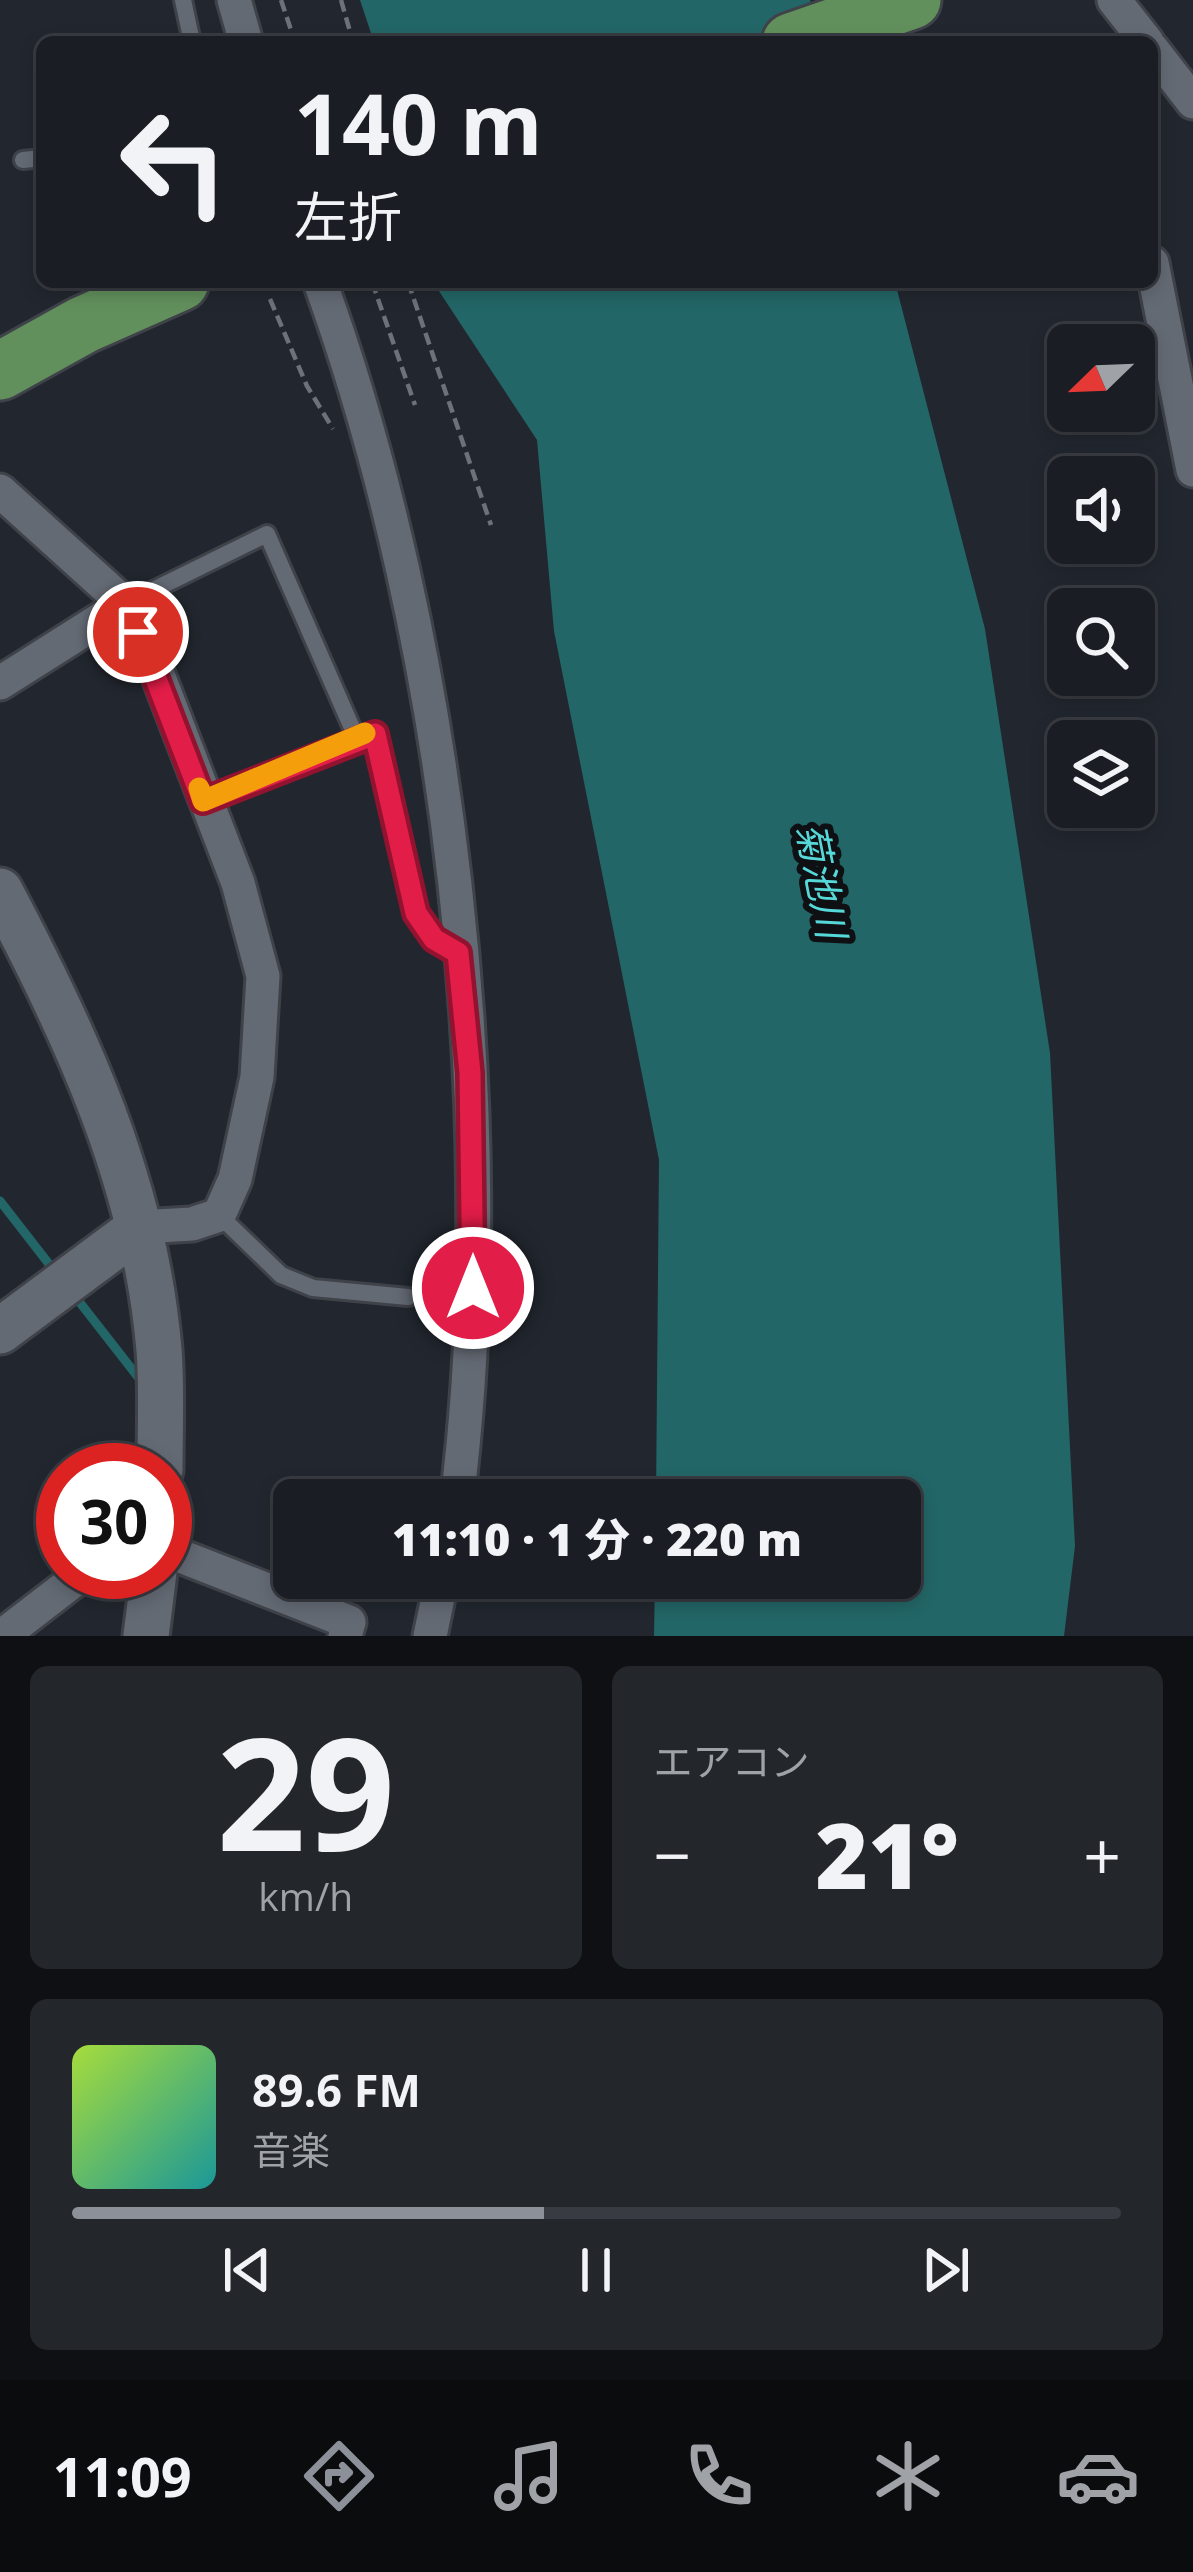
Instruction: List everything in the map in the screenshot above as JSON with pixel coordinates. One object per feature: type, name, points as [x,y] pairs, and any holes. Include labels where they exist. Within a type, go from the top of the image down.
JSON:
[{"type":"highway","points":[[808,36],[912,0]]},
{"type":"highway","points":[[0,371],[83,325],[167,288]]},
{"type":"street","points":[[234,0],[244,36]]},
{"type":"street","points":[[1113,36],[1114,0]]},
{"type":"street","points":[[1114,0],[1142,36]]},
{"type":"street","points":[[1158,57],[1193,102]]},
{"type":"street","points":[[322,288],[357,385],[405,589],[437,770],[470,1073],[474,1332],[459,1479]]},
{"type":"street","points":[[1157,288],[1193,470]]},
{"type":"street","points":[[0,491],[125,604],[152,658],[238,883],[263,976],[257,1077],[236,1179],[219,1215],[192,1224],[140,1227],[0,1331]]},
{"type":"street","points":[[0,683],[125,604]]},
{"type":"street","points":[[0,891],[94,1077],[140,1227],[159,1350],[160,1443]]},
{"type":"street","points":[[192,1561],[349,1622],[345,1636]]},
{"type":"street","points":[[2,1636],[50,1599]]},
{"type":"street","points":[[146,1636],[151,1599]]},
{"type":"street","points":[[430,1636],[438,1599]]},
{"type":"lane","points":[[183,0],[191,36]]},
{"type":"lane","points":[[125,604],[267,534],[356,737]]},
{"type":"lane","points":[[203,801],[356,737],[375,734],[416,913],[434,939],[458,953]]},
{"type":"lane","points":[[219,1215],[280,1275],[313,1288],[407,1297]]},
{"type":"path","points":[[280,0],[293,36]]},
{"type":"path","points":[[338,0],[351,36]]},
{"type":"path","points":[[374,288],[416,405]]},
{"type":"path","points":[[410,288],[491,525]]},
{"type":"water","points":[[360,0],[810,0],[822,36],[372,36]]},
{"type":"water","name":"菊池川","points":[[437,288],[897,288],[985,629],[1050,1053],[1075,1546],[1064,1636],[654,1636],[655,1599],[921,1599],[921,1479],[656,1479],[659,1160],[554,631],[537,440]]},
{"type":"waterway","points":[[0,1201],[56,1273]]},
{"type":"waterway","points":[[74,1295],[138,1377]]},
{"type":"slow traffic","points":[[199,788],[203,801],[365,733]]},
{"type":"route","points":[[138,632],[152,658],[203,801],[367,733],[375,734],[416,913],[434,939],[458,953],[470,1073],[473,1288]]}]
